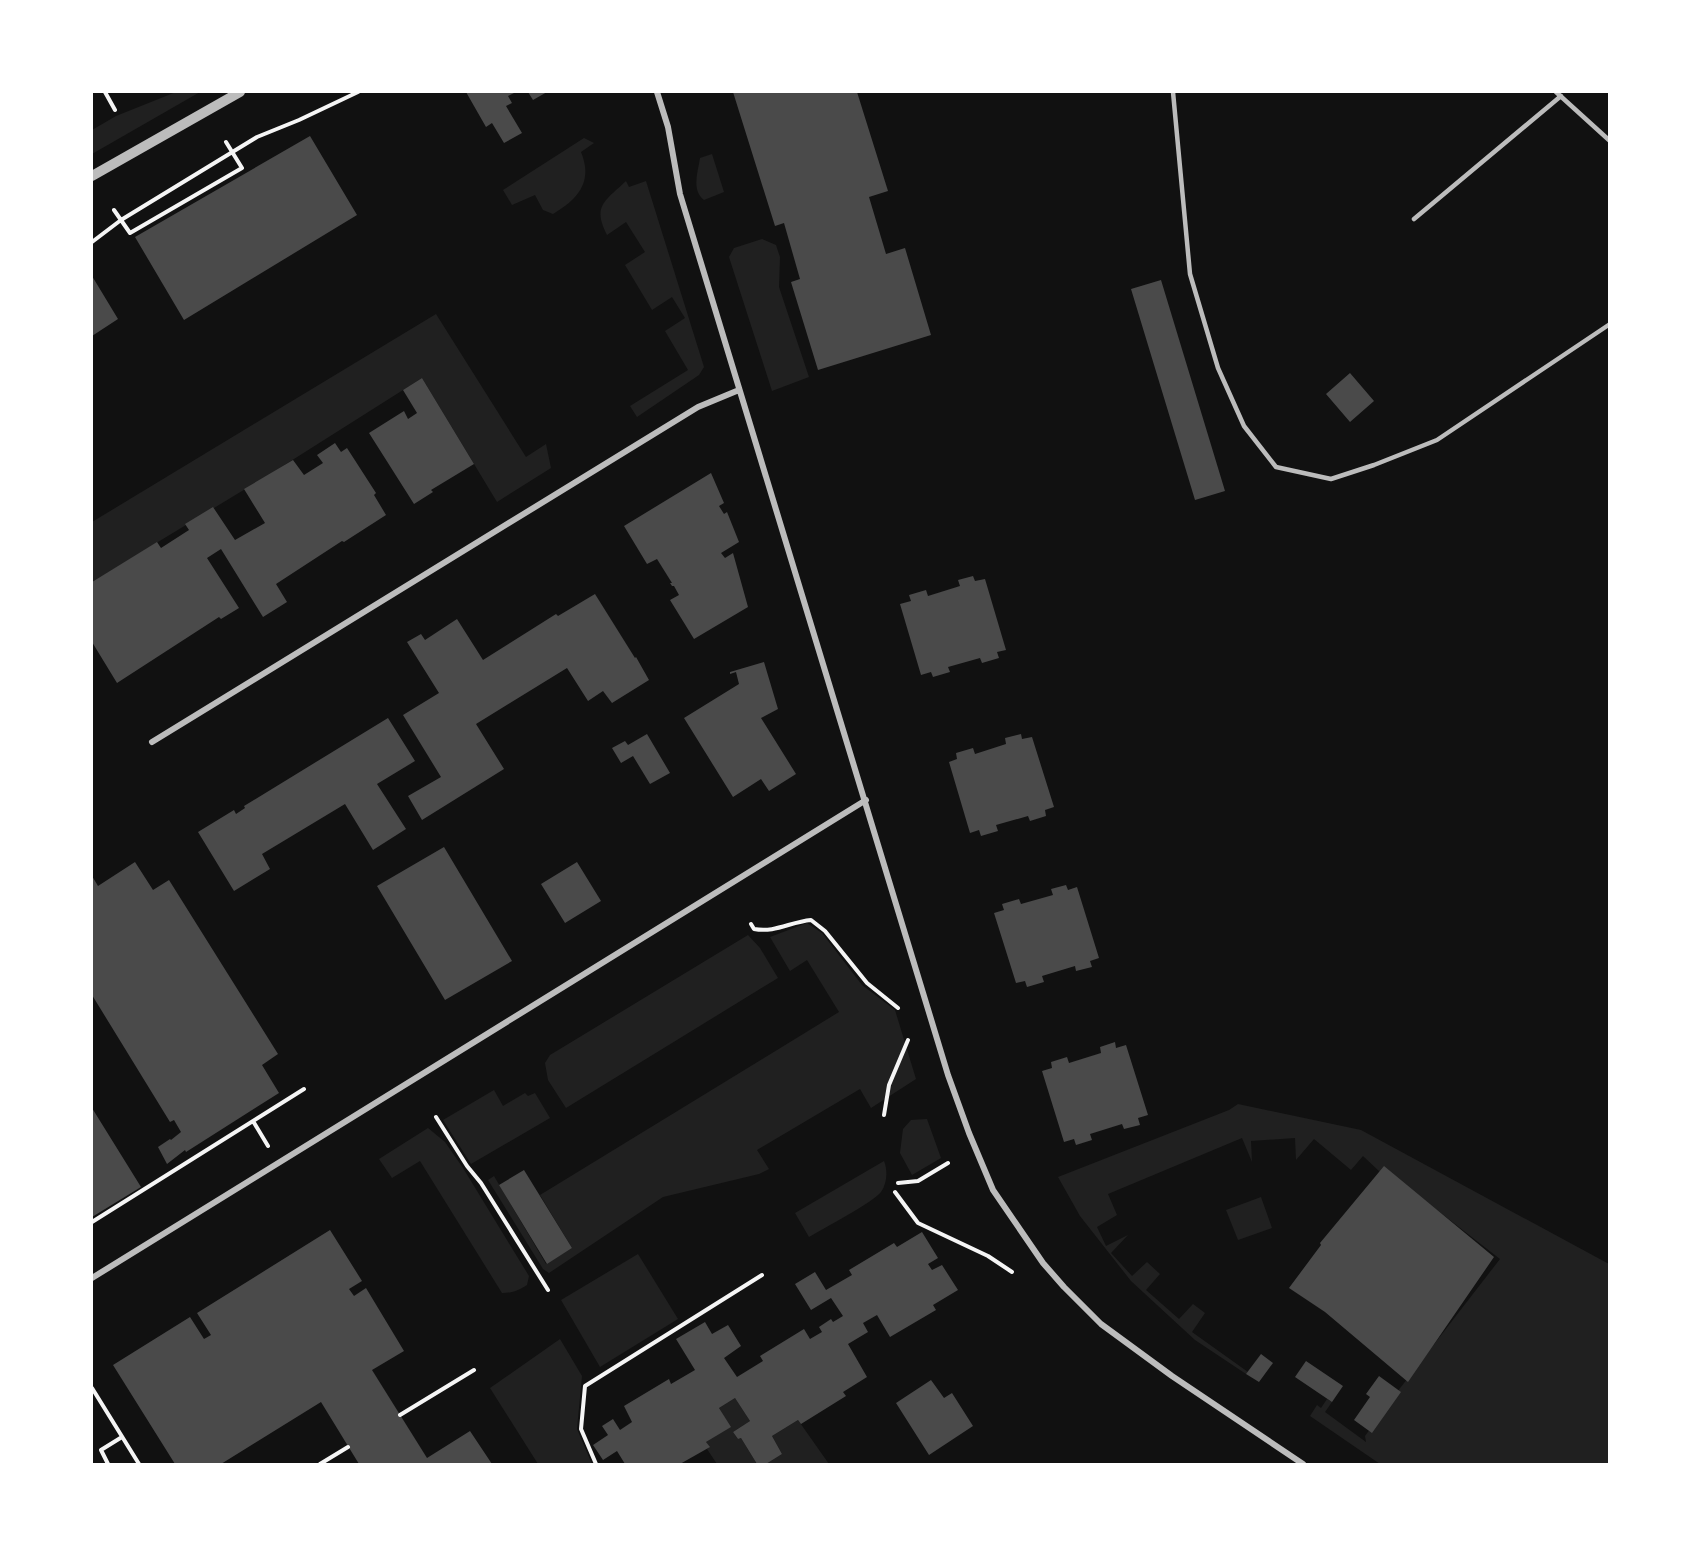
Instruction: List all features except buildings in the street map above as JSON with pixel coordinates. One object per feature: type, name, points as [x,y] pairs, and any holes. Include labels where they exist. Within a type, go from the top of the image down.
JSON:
[{"type":"street","points":[[92,176],[237,92]]},
{"type":"street","points":[[657,92],[668,127],[680,194],[948,1075],[993,1190],[1043,1263],[1101,1324],[1172,1376],[1303,1464]]},
{"type":"street","points":[[152,742],[698,406],[739,390]]},
{"type":"street","points":[[92,1278],[866,800]]},
{"type":"lane","points":[[1173,92],[1190,274],[1218,368],[1244,426],[1276,466],[1331,479],[1437,440],[1610,324]]},
{"type":"lane","points":[[1556,92],[1610,141]]},
{"type":"lane","points":[[1414,219],[1561,96]]},
{"type":"path","points":[[105,92],[115,110]]},
{"type":"path","points":[[92,242],[121,220],[257,136],[299,120],[358,92]]},
{"type":"path","points":[[114,210],[130,233],[242,168],[226,142]]},
{"type":"path","points":[[751,924],[754,929],[765,932],[811,920],[825,931],[867,983],[898,1008]]},
{"type":"path","points":[[884,1115],[889,1086],[908,1040]]},
{"type":"path","points":[[92,1222],[304,1089]]},
{"type":"path","points":[[436,1118],[467,1166],[481,1183],[548,1290]]},
{"type":"path","points":[[253,1121],[269,1147]]},
{"type":"path","points":[[898,1184],[918,1181],[948,1163]]},
{"type":"path","points":[[895,1192],[918,1223],[988,1256],[1012,1272]]},
{"type":"path","points":[[596,1464],[581,1429],[585,1386],[762,1275]]},
{"type":"path","points":[[400,1415],[474,1370]]},
{"type":"path","points":[[92,1388],[139,1464]]},
{"type":"path","points":[[108,1464],[100,1450],[122,1437]]},
{"type":"path","points":[[320,1464],[348,1447]]},
{"type":"shaded area","points":[[176,92],[200,92],[92,154],[92,130],[116,116]]},
{"type":"shaded area","points":[[584,138],[594,143],[581,152],[584,162],[584,180],[570,202],[553,214],[543,210],[535,195],[512,205],[503,190]]},
{"type":"shaded area","points":[[712,154],[724,192],[704,200],[696,186],[696,180],[700,158]]},
{"type":"shaded area","points":[[626,181],[629,187],[646,181],[704,367],[699,375],[637,417],[630,406],[688,370],[665,331],[685,318],[672,297],[652,310],[625,265],[645,252],[626,222],[607,235],[603,225],[601,210],[603,205]]},
{"type":"shaded area","points":[[762,239],[776,245],[780,257],[779,287],[809,377],[772,391],[729,257],[734,248]]},
{"type":"shaded area","points":[[436,314],[526,457],[546,444],[551,468],[497,502],[422,378],[275,471],[92,582],[92,522]]},
{"type":"shaded area","points":[[807,923],[822,933],[862,985],[895,1010],[916,1079],[871,1108],[860,1089],[757,1150],[769,1169],[759,1174],[663,1197],[549,1273],[543,1269],[488,1180],[494,1176],[546,1264],[572,1248],[540,1195],[839,1012],[807,960],[790,971],[770,937]]},
{"type":"shaded area","points":[[748,935],[760,948],[778,978],[566,1108],[548,1080],[545,1063],[550,1055]]},
{"type":"shaded area","points":[[494,1090],[503,1106],[525,1093],[528,1096],[535,1093],[550,1118],[471,1164],[443,1120]]},
{"type":"shaded area","points":[[1238,1104],[1361,1130],[1609,1264],[1609,1464],[1380,1464],[1310,1416],[1317,1405],[1321,1408],[1327,1399],[1332,1402],[1325,1412],[1366,1442],[1365,1436],[1394,1396],[1500,1259],[1383,1168],[1380,1172],[1363,1156],[1351,1170],[1314,1139],[1296,1160],[1295,1138],[1251,1141],[1252,1162],[1242,1138],[1108,1194],[1117,1215],[1097,1227],[1106,1246],[1128,1235],[1111,1253],[1132,1276],[1147,1262],[1160,1274],[1146,1290],[1179,1319],[1193,1304],[1205,1313],[1192,1332],[1248,1372],[1246,1374],[1195,1340],[1131,1281],[1080,1216],[1058,1177],[1229,1110]]},
{"type":"shaded area","points":[[927,1119],[941,1158],[912,1175],[900,1153],[903,1129],[911,1120]]},
{"type":"shaded area","points":[[428,1128],[445,1142],[463,1168],[529,1276],[527,1285],[516,1291],[502,1293],[420,1161],[392,1178],[379,1159]]},
{"type":"shaded area","points":[[884,1161],[886,1177],[881,1192],[858,1209],[809,1237],[795,1213]]},
{"type":"shaded area","points":[[1261,1197],[1272,1228],[1238,1240],[1226,1210]]},
{"type":"shaded area","points":[[638,1254],[678,1319],[600,1367],[561,1300]]},
{"type":"shaded area","points":[[560,1339],[582,1376],[577,1429],[592,1464],[538,1464],[490,1388]]},
{"type":"shaded area","points":[[735,1398],[750,1421],[733,1432],[738,1439],[741,1438],[757,1464],[717,1464],[707,1449],[709,1447],[706,1442],[730,1427],[719,1408]]},
{"type":"shaded area","points":[[798,1420],[829,1464],[766,1464],[782,1454],[772,1436]]}]
